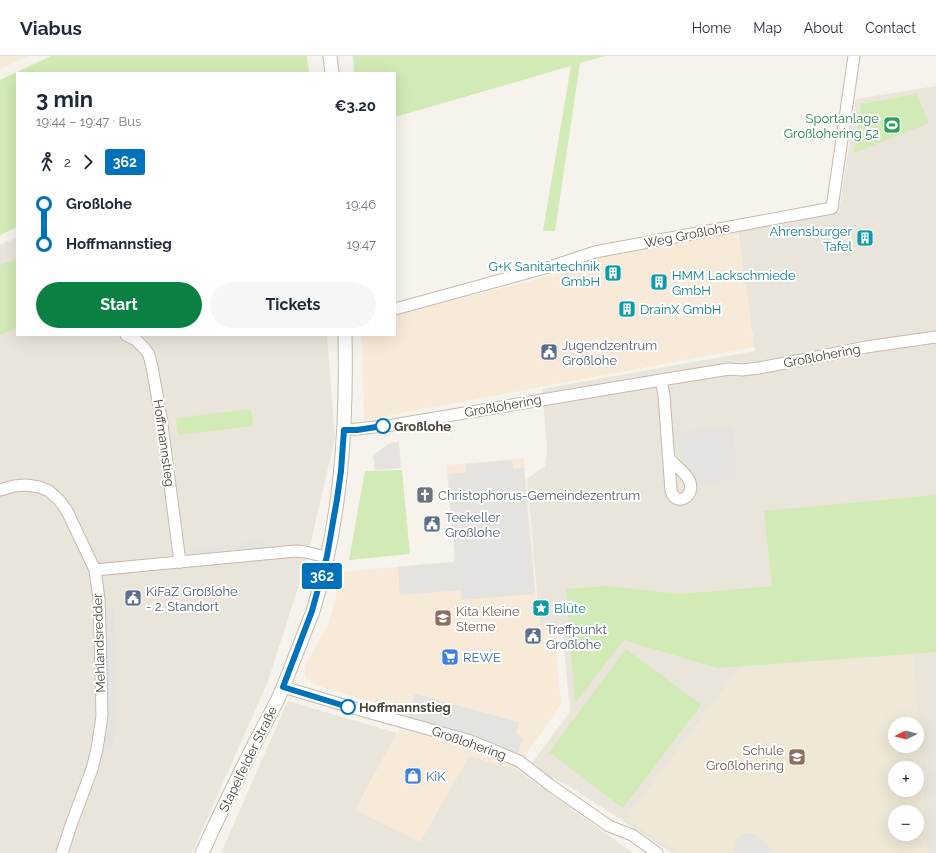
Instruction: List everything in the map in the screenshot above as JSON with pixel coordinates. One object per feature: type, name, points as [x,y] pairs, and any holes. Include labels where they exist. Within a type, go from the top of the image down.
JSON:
[{"type":"street","points":[[330,56],[332,72]]},
{"type":"street","name":"Weg Großlohe","points":[[396,309],[556,265],[595,252],[832,208],[854,56]]},
{"type":"street","name":"Hoffmannstieg","points":[[128,336],[136,340],[145,349],[149,355],[152,367],[161,417],[180,562]]},
{"type":"street","name":"Stapelfelder Straße","points":[[202,853],[283,687],[312,611],[327,556],[341,471],[346,375],[345,336]]},
{"type":"street","name":"Großlohering","points":[[344,430],[357,430],[393,425],[729,369],[742,370],[759,368],[807,360],[866,347],[936,337]]},
{"type":"street","points":[[661,380],[664,395],[669,459]]},
{"type":"street","name":"Mehlandsredder","points":[[0,490],[14,486],[26,485],[39,487],[49,492],[59,500],[70,517],[95,570],[99,599],[102,716],[97,749],[92,769],[62,853]]},
{"type":"street","points":[[95,570],[296,551],[327,556]]},
{"type":"street","name":"Großlohering","points":[[283,687],[348,707],[471,741],[519,761],[610,826],[632,835],[657,853]]},
{"type":"shaded area","points":[[0,56],[29,56],[0,69]]},
{"type":"shaded area","points":[[936,86],[936,853],[672,853],[569,786],[529,767],[570,712],[562,626],[540,628],[527,479],[545,466],[547,449],[542,389],[755,351],[738,232],[839,212],[856,99]]},
{"type":"shaded area","points":[[737,227],[754,347],[364,420],[362,336],[396,336],[396,315],[578,269],[595,254]]},
{"type":"shaded area","points":[[16,237],[16,336],[327,336],[335,438],[306,563],[268,681],[192,853],[0,853],[0,245]]},
{"type":"shaded area","points":[[733,427],[737,478],[701,487],[681,455],[676,432]]},
{"type":"shaded area","points":[[399,442],[401,468],[375,470],[373,455],[390,443]]},
{"type":"shaded area","points":[[524,458],[539,628],[554,627],[561,704],[516,769],[469,756],[420,842],[355,810],[407,712],[315,685],[305,677],[305,665],[329,623],[342,572],[455,561],[446,465]]},
{"type":"shaded area","points":[[512,460],[513,469],[524,468],[535,594],[462,600],[461,590],[400,595],[398,567],[455,562],[448,474],[466,473],[466,464]]},
{"type":"shaded area","points":[[265,540],[266,548],[233,551],[232,544]]},
{"type":"shaded area","points":[[223,545],[224,552],[193,555],[192,548]]},
{"type":"shaded area","points":[[114,607],[117,710],[116,730],[112,750],[103,748],[107,718],[105,608]]},
{"type":"shaded area","name":"Schule Großlohering","points":[[913,654],[918,717],[888,717],[888,753],[920,753],[921,761],[888,761],[888,797],[924,797],[928,853],[678,853],[626,819],[740,667]]},
{"type":"shaded area","points":[[415,694],[519,722],[516,733],[523,739],[517,755],[408,719]]},
{"type":"shaded area","points":[[288,701],[397,733],[355,810],[420,841],[469,756],[516,769],[633,853],[221,853]]},
{"type":"shaded area","points":[[747,833],[756,834],[774,853],[734,853],[737,838]]},
{"type":"green space","points":[[51,56],[307,56],[309,72],[17,72]]},
{"type":"green space","points":[[353,56],[605,56],[580,63],[555,231],[543,231],[571,66],[396,117],[396,72],[354,72]]},
{"type":"green space","points":[[16,72],[16,227],[0,235],[0,80]]},
{"type":"green space","name":"Sportanlage Großlohering 52","points":[[917,94],[929,123],[854,153],[861,104]]},
{"type":"green space","points":[[16,259],[16,328],[0,335],[0,265]]},
{"type":"green space","points":[[251,409],[253,426],[178,435],[176,418]]},
{"type":"green space","points":[[402,470],[410,554],[349,560],[365,471]]},
{"type":"green space","points":[[936,495],[936,652],[717,668],[624,640],[575,703],[566,589],[607,586],[681,594],[772,586],[764,511]]},
{"type":"green space","points":[[626,649],[701,705],[623,808],[549,752]]},
{"type":"bus line","name":"362","points":[[348,707],[283,687],[312,611],[327,556],[341,471],[344,430],[357,430],[383,426]]},
{"type":"place","name":"Sportanlage Großlohering 52","points":[[892,125]]},
{"type":"place","name":"Ahrensburger Tafel","points":[[865,238]]},
{"type":"place","name":"G+K Sanitärtechnik GmbH","points":[[613,273]]},
{"type":"place","name":"HMM Lackschmiede GmbH","points":[[659,282]]},
{"type":"place","name":"DrainX GmbH","points":[[627,309]]},
{"type":"place","name":"Jugendzentrum Großlohe","points":[[549,352]]},
{"type":"place","name":"Großlohe","points":[[383,426]]},
{"type":"place","name":"Christophorus-Gemeindezentrum","points":[[425,495]]},
{"type":"place","name":"Teekeller Großlohe","points":[[432,524]]},
{"type":"place","name":"KiFaZ Großlohe - 2. Standort","points":[[133,598]]},
{"type":"place","name":"Blüte","points":[[541,608]]},
{"type":"place","name":"Kita Kleine Sterne","points":[[443,618]]},
{"type":"place","name":"Treffpunkt Großlohe","points":[[533,636]]},
{"type":"place","name":"REWE","points":[[450,657]]},
{"type":"place","name":"Hoffmannstieg","points":[[348,707]]},
{"type":"place","name":"Schule Großlohering","points":[[797,757]]},
{"type":"place","name":"KiK","points":[[413,776]]}]
